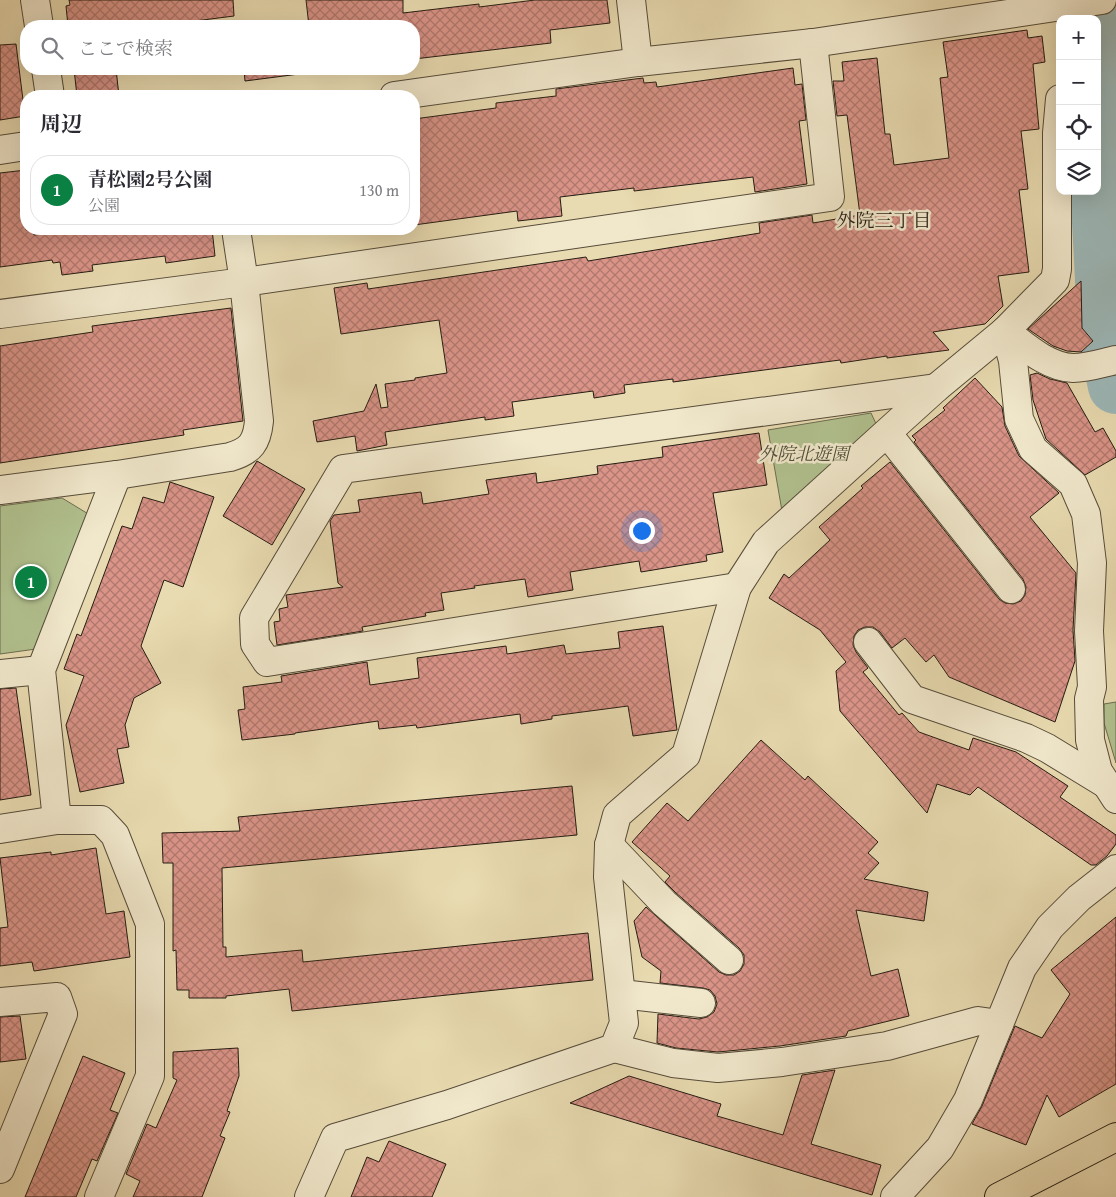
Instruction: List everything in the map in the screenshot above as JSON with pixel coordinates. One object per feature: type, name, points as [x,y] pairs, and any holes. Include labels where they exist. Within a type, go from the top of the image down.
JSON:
[{"type":"main road","points":[[999,1197],[1116,1137]]},
{"type":"street","points":[[35,0],[38,20]]},
{"type":"street","points":[[631,0],[638,62]]},
{"type":"street","points":[[420,92],[638,62],[813,43],[1025,5],[1063,12],[1102,0]]},
{"type":"street","points":[[0,314],[244,282],[830,197],[813,43]]},
{"type":"street","points":[[47,75],[49,90]]},
{"type":"street","points":[[614,1048],[624,1023],[608,877],[609,845],[617,815],[686,754],[737,587],[766,542],[936,388],[1005,331],[1053,283],[1056,275],[1057,133],[1059,105]]},
{"type":"street","points":[[0,150],[20,147]]},
{"type":"street","points":[[0,490],[117,475],[230,457],[241,454],[251,446],[258,435],[259,421],[244,282],[237,235]]},
{"type":"street","points":[[1005,331],[1038,355],[1060,366],[1084,367],[1107,362]]},
{"type":"street","points":[[1005,331],[1013,361],[1020,419],[1033,448],[1073,484],[1086,514],[1092,563],[1089,631],[1092,687],[1089,699],[1090,740],[1098,771],[1111,791]]},
{"type":"street","points":[[737,587],[267,662],[255,644],[254,618],[343,469],[936,388]]},
{"type":"street","points":[[888,433],[1011,589]]},
{"type":"street","points":[[58,820],[41,670],[117,475]]},
{"type":"street","points":[[868,642],[912,699],[1026,738],[1047,748],[1111,791]]},
{"type":"street","points":[[0,674],[41,670]]},
{"type":"street","points":[[0,829],[58,820],[101,820],[115,835],[150,924],[150,1076],[99,1197]]},
{"type":"street","points":[[609,845],[664,903],[729,960]]},
{"type":"street","points":[[895,1197],[940,1148],[968,1100],[1022,968],[1050,927],[1079,898],[1116,869]]},
{"type":"street","points":[[621,994],[701,1003]]},
{"type":"street","points":[[0,1002],[57,996],[63,1014],[0,1169]]},
{"type":"street","points":[[309,1197],[335,1138],[447,1105],[614,1048],[673,1063],[718,1068],[782,1062],[887,1046],[978,1021],[999,1024]]},
{"type":"green space","name":"外院北遊園","points":[[871,413],[878,428],[782,511],[768,430]]},
{"type":"green space","points":[[62,498],[90,515],[36,649],[0,654],[0,506]]},
{"type":"green space","points":[[1116,702],[1116,763],[1104,723],[1104,704]]},
{"type":"building","points":[[69,0],[233,0],[234,16],[203,20],[67,20],[66,6],[70,5]]},
{"type":"building","points":[[306,0],[403,0],[403,13],[479,4],[479,7],[535,0],[607,0],[610,23],[550,30],[551,43],[420,58],[420,20],[308,20]]},
{"type":"building","points":[[1027,30],[1028,38],[1042,36],[1045,62],[1033,64],[1039,129],[1021,131],[1028,189],[1019,190],[1029,272],[998,276],[1003,306],[985,324],[933,332],[949,350],[841,363],[840,360],[673,382],[673,379],[624,385],[625,393],[594,398],[593,391],[512,402],[514,416],[485,420],[485,417],[385,432],[387,445],[357,451],[355,436],[317,442],[313,421],[364,411],[376,384],[381,408],[388,407],[385,384],[447,373],[439,320],[341,334],[334,288],[367,283],[368,289],[586,257],[588,261],[760,233],[759,223],[812,215],[813,223],[860,215],[847,115],[837,116],[833,81],[844,81],[842,62],[877,58],[885,134],[890,134],[894,165],[949,158],[940,78],[948,77],[943,42]]},
{"type":"building","points":[[16,44],[22,90],[20,90],[20,117],[0,120],[0,45]]},
{"type":"building","points":[[793,68],[795,85],[802,84],[806,120],[799,121],[807,184],[755,192],[753,177],[634,191],[634,188],[560,197],[562,216],[518,221],[517,211],[420,224],[420,118],[496,108],[496,103],[556,96],[556,89],[643,78],[644,83],[656,82],[657,87]]},
{"type":"building","points":[[75,75],[117,75],[118,90],[76,90]]},
{"type":"building","points":[[244,75],[292,75],[245,81]]},
{"type":"building","points":[[20,171],[20,235],[213,235],[215,256],[166,263],[165,256],[92,265],[93,271],[62,275],[60,262],[53,263],[52,260],[0,267],[0,173]]},
{"type":"building","points":[[1081,281],[1082,328],[1093,341],[1081,352],[1067,351],[1053,346],[1028,329]]},
{"type":"building","points":[[231,308],[243,421],[183,430],[184,435],[0,463],[0,346],[93,332],[92,326]]},
{"type":"building","points":[[1037,373],[1050,379],[1067,383],[1095,432],[1103,428],[1116,451],[1116,457],[1085,475],[1046,439],[1033,400],[1030,375]]},
{"type":"building","points":[[975,378],[1002,407],[1005,426],[1019,456],[1059,493],[1030,517],[1076,573],[1073,630],[1075,661],[1055,722],[949,677],[934,655],[926,662],[905,638],[892,648],[880,632],[873,627],[865,627],[858,630],[854,636],[853,645],[868,668],[863,672],[899,715],[902,713],[919,732],[969,750],[973,738],[1016,752],[1068,786],[1060,797],[1116,835],[1116,844],[1107,856],[1096,865],[1091,865],[978,787],[970,795],[937,784],[927,813],[840,711],[836,671],[846,662],[820,630],[769,598],[784,574],[789,578],[830,540],[819,527],[863,488],[861,486],[890,462],[999,599],[1005,603],[1013,604],[1021,601],[1025,595],[1026,587],[1023,579],[914,442],[916,440],[912,436],[945,410],[943,408]]},
{"type":"building","points":[[759,433],[767,485],[713,493],[723,552],[706,555],[707,561],[641,572],[639,561],[570,572],[573,590],[528,597],[525,579],[474,586],[475,588],[441,593],[444,610],[425,613],[426,616],[362,627],[363,631],[277,645],[274,622],[280,621],[279,609],[288,607],[286,595],[343,587],[338,583],[330,521],[334,515],[360,512],[358,500],[421,492],[423,504],[489,494],[486,480],[536,473],[537,483],[598,474],[597,466],[663,457],[662,447]]},
{"type":"building","points":[[257,461],[305,489],[272,545],[223,516]]},
{"type":"building","points":[[170,482],[214,497],[183,587],[164,580],[141,646],[161,683],[134,698],[125,725],[129,747],[117,749],[124,783],[80,792],[66,725],[84,676],[64,669],[77,634],[81,636],[122,526],[132,529],[143,497],[164,503]]},
{"type":"building","points":[[663,626],[677,730],[633,736],[628,706],[552,716],[552,719],[521,724],[520,714],[417,728],[416,725],[379,729],[378,721],[242,740],[238,710],[245,709],[243,687],[282,682],[281,676],[367,662],[370,685],[419,678],[417,658],[506,646],[507,654],[564,645],[566,654],[620,648],[618,632]]},
{"type":"building","points":[[16,688],[31,795],[0,800],[0,689]]},
{"type":"building","points":[[761,740],[805,780],[808,776],[878,842],[868,853],[879,863],[864,879],[928,892],[924,921],[856,910],[871,976],[898,969],[909,1016],[848,1031],[846,1036],[780,1046],[718,1052],[676,1048],[657,1043],[658,1014],[699,1019],[707,1017],[714,1012],[717,1004],[715,996],[710,990],[660,983],[661,971],[642,957],[634,921],[646,907],[719,972],[726,975],[734,975],[740,971],[744,964],[744,955],[739,948],[665,882],[670,876],[632,842],[667,803],[688,821]]},
{"type":"building","points":[[572,786],[577,835],[222,868],[223,947],[226,947],[226,957],[302,950],[303,962],[588,933],[593,980],[292,1011],[289,989],[226,996],[226,998],[189,998],[189,990],[177,990],[176,950],[173,951],[173,863],[163,863],[162,833],[240,831],[238,817]]},
{"type":"building","points":[[96,848],[106,914],[124,911],[130,957],[34,971],[32,962],[0,966],[0,928],[8,927],[0,858],[51,852],[51,855]]},
{"type":"building","points":[[1116,917],[1116,1084],[1059,1117],[1047,1095],[1026,1145],[972,1124],[982,1106],[1015,1026],[1042,1038],[1070,994],[1051,970]]},
{"type":"building","points":[[20,1016],[26,1059],[0,1062],[0,1017]]},
{"type":"building","points":[[238,1048],[239,1076],[227,1111],[230,1112],[220,1136],[225,1138],[202,1197],[133,1197],[140,1181],[126,1174],[147,1124],[156,1128],[177,1080],[173,1078],[173,1052]]},
{"type":"building","points":[[83,1056],[125,1073],[110,1110],[118,1113],[97,1161],[92,1159],[76,1197],[25,1197]]},
{"type":"building","points":[[835,1070],[811,1144],[881,1165],[872,1195],[570,1103],[629,1076],[721,1104],[717,1116],[783,1135],[802,1075]]},
{"type":"building","points":[[389,1141],[446,1164],[432,1197],[351,1197],[367,1157],[379,1162]]},
{"type":"waterway","points":[[1114,0],[1110,12],[1097,163],[1105,319],[1108,349],[1116,386]]},
{"type":"place","name":"青松園2号公園","points":[[31,582]]},
{"type":"district","name":"外院三丁目","points":[[884,220]]}]
